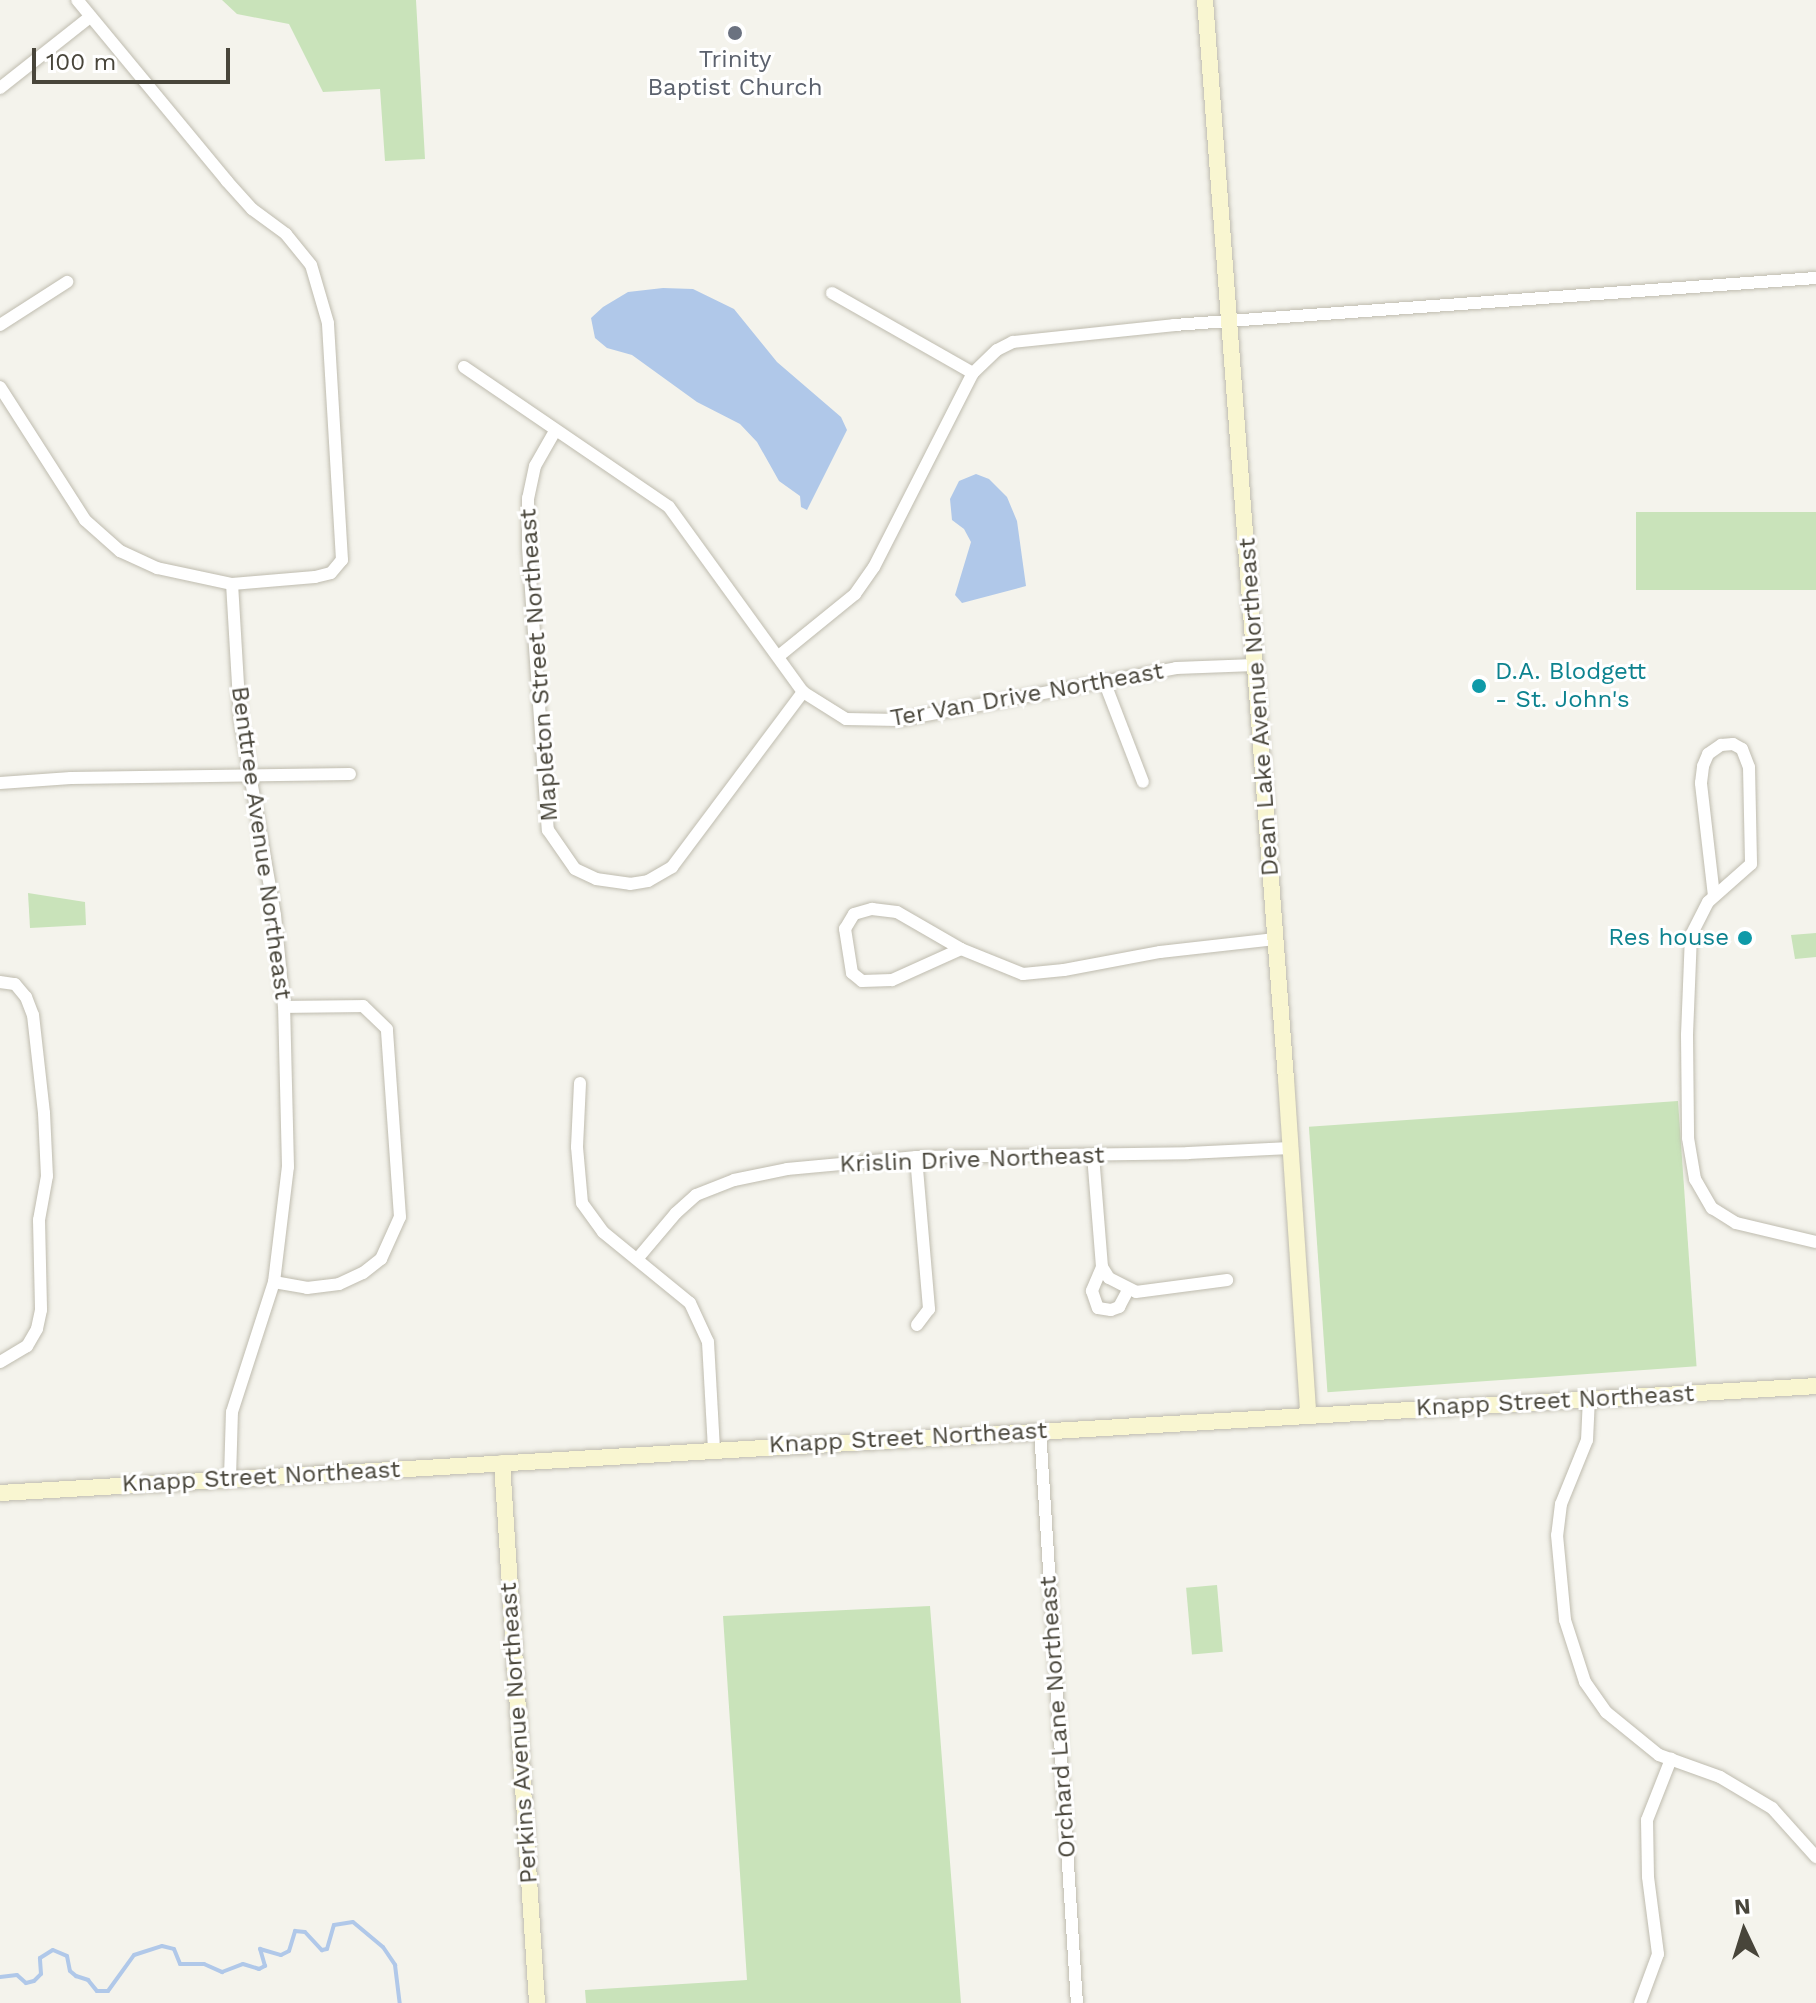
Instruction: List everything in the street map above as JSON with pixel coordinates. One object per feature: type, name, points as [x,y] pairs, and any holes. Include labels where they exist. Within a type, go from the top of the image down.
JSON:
[{"type":"main road","name":"Dean Lake Avenue Northeast","points":[[1205,0],[1231,322],[1308,1414]]},
{"type":"main road","name":"Knapp Street Northeast","points":[[0,1493],[1816,1386]]},
{"type":"main road","name":"Perkins Avenue Northeast","points":[[502,1463],[537,2003]]},
{"type":"street","points":[[0,387],[85,520],[120,551],[157,568],[232,584],[315,577],[331,573],[342,560],[328,323],[311,265],[286,234],[252,209],[227,181],[77,0]]},
{"type":"street","points":[[0,88],[90,17]]},
{"type":"street","points":[[780,655],[855,594],[874,567],[973,373],[997,350],[1013,342],[1231,322],[1816,278]]},
{"type":"street","points":[[0,325],[67,282]]},
{"type":"street","points":[[832,293],[973,373]]},
{"type":"street","name":"Ter Van Drive Northeast","points":[[464,367],[669,507],[780,655],[803,692],[846,719],[864,722],[899,720],[1176,668],[1255,665]]},
{"type":"street","name":"Mapleton Street Northeast","points":[[555,431],[535,466],[528,498],[548,830],[575,869],[596,879],[630,884],[648,881],[672,867],[690,848],[803,692]]},
{"type":"street","name":"Benttree Avenue Northeast","points":[[230,1478],[232,1412],[274,1282],[288,1167],[284,1007],[275,915],[240,718],[232,584]]},
{"type":"street","points":[[1104,681],[1143,782]]},
{"type":"street","points":[[1714,896],[1701,783],[1703,766],[1708,754],[1721,745],[1733,744],[1742,749],[1749,767],[1751,864],[1714,896],[1691,935],[1687,1035],[1688,1138],[1695,1179],[1712,1208],[1736,1223],[1816,1242]]},
{"type":"street","points":[[0,783],[71,778],[252,778],[350,774]]},
{"type":"street","points":[[961,949],[892,980],[876,983],[862,981],[852,973],[845,929],[854,914],[872,909],[897,912],[961,949],[1023,974],[1064,970],[1160,952],[1275,939]]},
{"type":"street","points":[[0,982],[15,984],[26,997],[33,1015],[44,1113],[47,1176],[39,1220],[41,1310],[37,1329],[27,1346],[0,1362]]},
{"type":"street","points":[[274,1282],[307,1288],[339,1284],[363,1273],[381,1259],[400,1217],[387,1029],[363,1006],[284,1007]]},
{"type":"street","points":[[580,1083],[577,1160],[582,1203],[603,1232],[690,1303],[708,1342],[714,1449]]},
{"type":"street","name":"Krislin Drive Northeast","points":[[638,1258],[676,1213],[713,1186],[787,1169],[916,1157],[1290,1148]]},
{"type":"street","points":[[1093,1155],[1102,1267],[1092,1291],[1098,1308],[1111,1310],[1119,1307],[1128,1290]]},
{"type":"street","points":[[916,1157],[929,1309],[917,1325]]},
{"type":"street","points":[[1102,1267],[1109,1278],[1128,1290],[1146,1292],[1227,1280]]},
{"type":"street","points":[[1589,1398],[1587,1440],[1561,1504],[1557,1535],[1565,1620],[1575,1660],[1606,1712],[1659,1755],[1720,1777],[1772,1808],[1816,1857]]},
{"type":"street","name":"Orchard Lane Northeast","points":[[1040,1430],[1077,2003]]},
{"type":"street","points":[[1640,2003],[1658,1954],[1648,1877],[1647,1820],[1671,1759]]},
{"type":"green space","points":[[222,0],[416,0],[425,159],[385,161],[380,89],[323,92],[289,24],[237,14]]},
{"type":"green space","points":[[1636,512],[1816,512],[1816,590],[1636,590]]},
{"type":"green space","points":[[28,893],[85,902],[86,925],[30,928]]},
{"type":"green space","points":[[1816,933],[1816,957],[1795,959],[1791,935]]},
{"type":"green space","points":[[1678,1101],[1697,1366],[1327,1392],[1309,1127]]},
{"type":"green space","points":[[1217,1585],[1223,1652],[1192,1654],[1186,1588]]},
{"type":"green space","points":[[930,1606],[961,2003],[586,2003],[585,1990],[747,1980],[723,1616]]},
{"type":"water","points":[[693,289],[734,309],[777,362],[841,417],[847,430],[807,510],[801,507],[800,496],[779,481],[757,442],[740,424],[697,402],[632,355],[607,348],[595,338],[591,318],[603,307],[628,292]]},
{"type":"water","points":[[976,474],[989,479],[1007,497],[1017,521],[1026,586],[962,603],[955,595],[971,542],[964,529],[952,520],[950,499],[959,481]]},
{"type":"waterway","points":[[0,1977],[17,1975],[26,1983],[34,1981],[41,1974],[40,1958],[53,1950],[67,1956],[70,1971],[76,1976],[88,1980],[97,1991],[108,1991],[134,1955],[162,1946],[174,1949],[180,1964],[204,1964],[222,1972],[243,1964],[259,1969],[265,1966],[260,1949],[281,1955],[289,1951],[295,1931],[305,1932],[322,1950],[327,1949],[334,1925],[353,1922],[383,1947],[395,1965],[400,2003]]},
{"type":"place","name":"Trinity Baptist Church","points":[[735,33]]},
{"type":"place","name":"D.A. Blodgett - St. John's","points":[[1479,686]]},
{"type":"place","name":"Res house","points":[[1745,938]]}]
